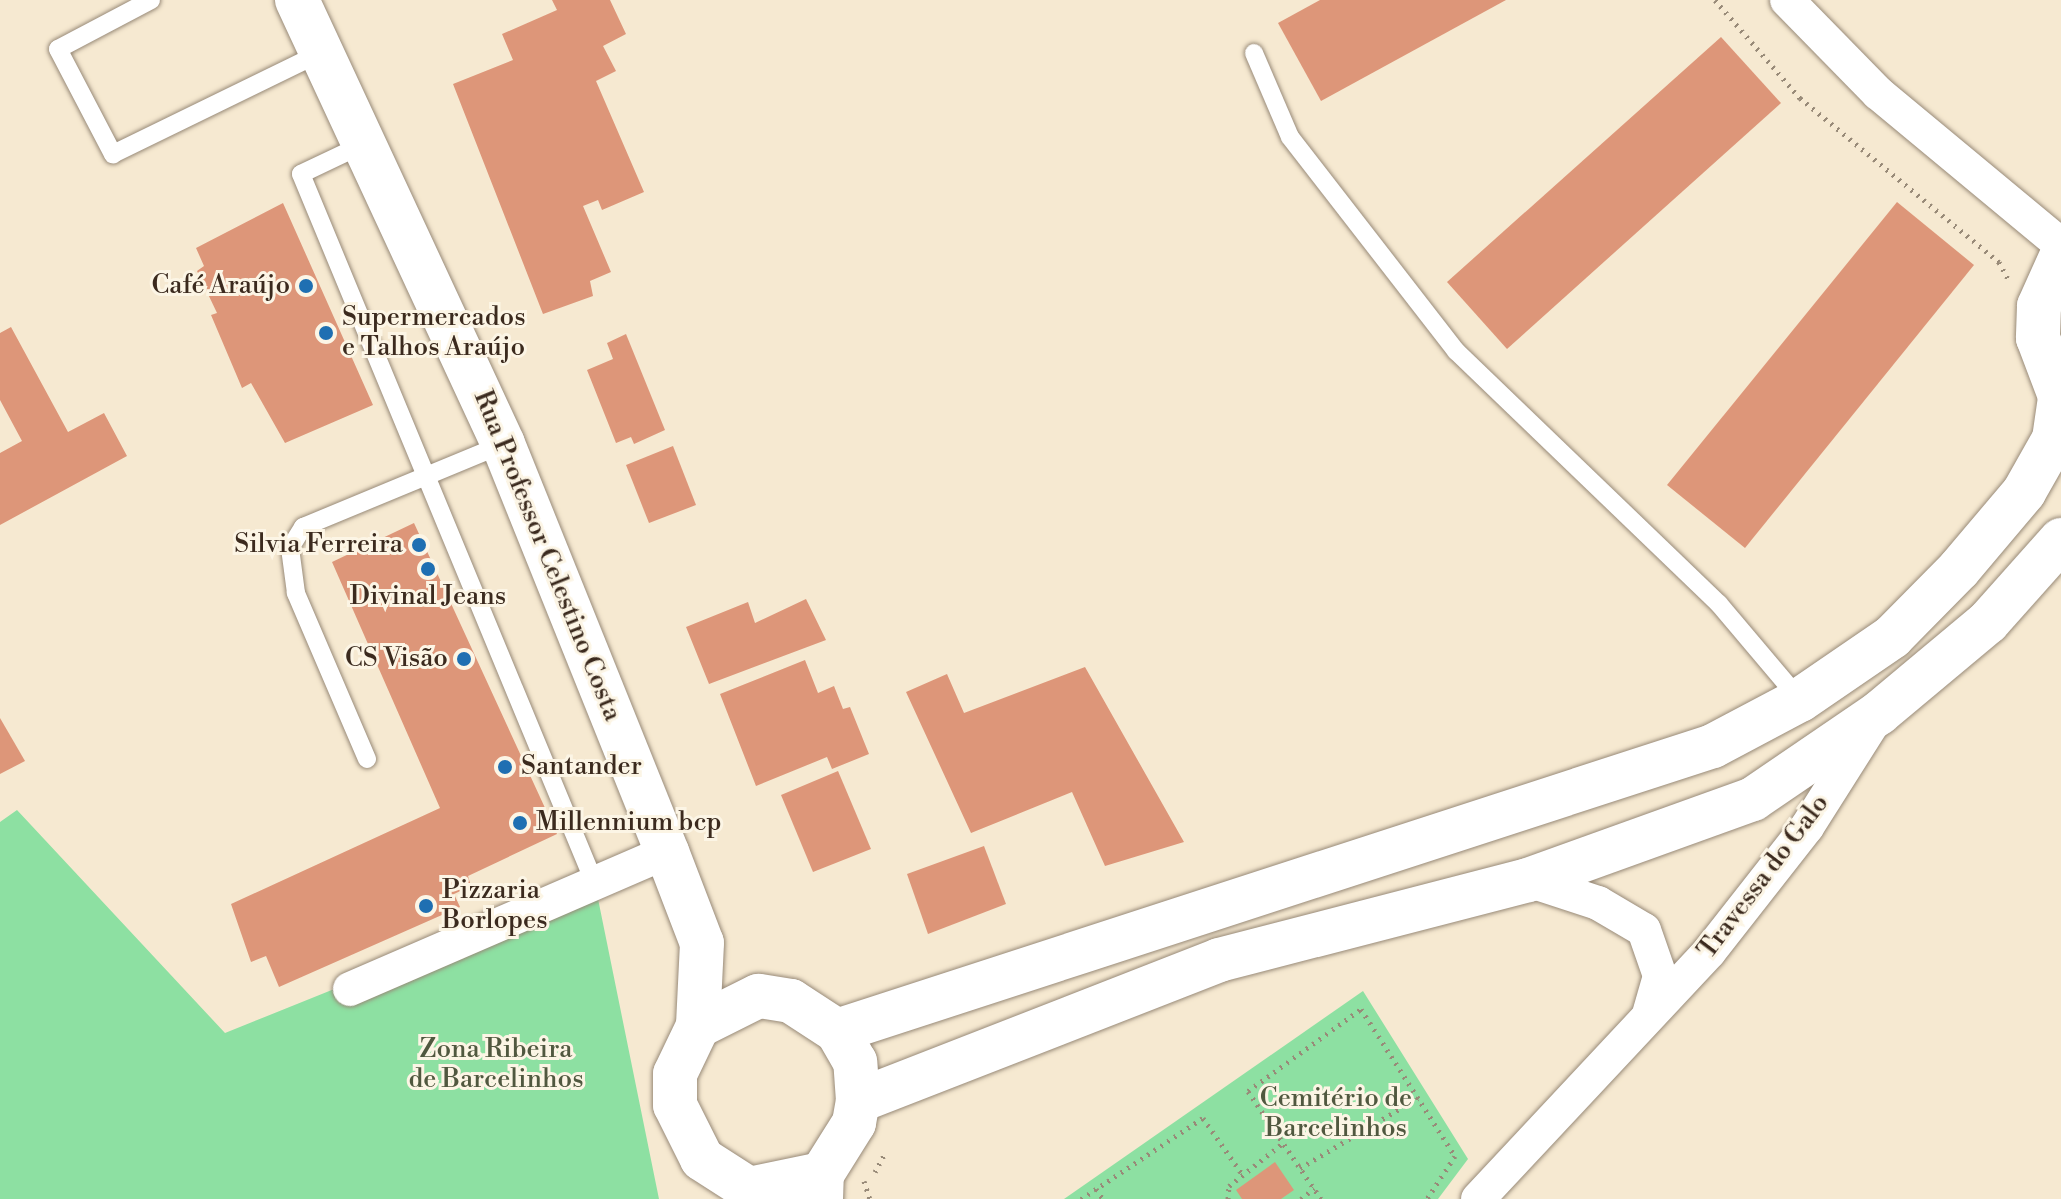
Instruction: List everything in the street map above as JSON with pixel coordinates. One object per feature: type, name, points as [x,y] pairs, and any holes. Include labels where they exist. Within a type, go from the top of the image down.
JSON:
[{"type":"main road","name":"Rua Professor Celestino Costa","points":[[297,0],[368,142],[503,444],[667,852],[702,943],[698,1026]]},
{"type":"main road","points":[[837,1031],[1377,851],[1639,777],[1800,700],[1892,637],[1959,569],[2024,492],[2054,439],[2060,398],[2038,338],[2039,306],[2061,257]]},
{"type":"main road","points":[[858,1101],[1219,960],[1528,880],[1753,799],[1879,713],[1988,622],[2061,540]]},
{"type":"main road","points":[[702,943],[758,996],[791,1001],[837,1031],[855,1062],[858,1101],[822,1187],[752,1194],[702,1159],[675,1105],[675,1074],[698,1026],[758,996]]},
{"type":"street","points":[[1787,0],[1878,93],[2061,245]]},
{"type":"street","name":"Travessa do Galo","points":[[1478,1199],[1638,1032],[1807,827],[1879,713]]},
{"type":"street","points":[[350,989],[667,852]]},
{"type":"street","name":"Travessa do Galo","points":[[1528,880],[1598,903],[1644,930],[1660,976],[1638,1032]]},
{"type":"lane","points":[[151,0],[58,49],[113,154],[325,51]]},
{"type":"lane","points":[[1254,53],[1290,137],[1456,351],[1719,604],[1800,700]]},
{"type":"lane","points":[[368,142],[301,174],[422,477],[595,884]]},
{"type":"lane","points":[[367,759],[296,593],[290,548],[303,527],[503,444]]},
{"type":"path","points":[[1715,0],[1800,98],[1999,262],[2013,286]]},
{"type":"path","points":[[1321,1199],[1248,1091],[1361,1009],[1455,1156],[1427,1199]]},
{"type":"path","points":[[1300,1168],[1418,1098]]},
{"type":"path","points":[[1081,1199],[1203,1118],[1242,1174]]},
{"type":"path","points":[[1228,1199],[1229,1186],[1283,1143]]},
{"type":"path","points":[[1301,1199],[1314,1188]]},
{"type":"path","points":[[1096,1189],[1103,1199]]},
{"type":"green space","name":"Zona Ribeira de Barcelinhos","points":[[17,810],[225,1033],[595,884],[659,1199],[0,1199],[0,822]]},
{"type":"green space","name":"Cemitério de Barcelinhos","points":[[1363,991],[1468,1159],[1438,1199],[1064,1199]]},
{"type":"building","points":[[552,0],[610,0],[626,34],[603,46],[616,71],[596,81],[644,192],[602,210],[598,200],[583,206],[611,272],[590,281],[593,296],[543,314],[453,84],[513,60],[502,34],[557,10]]},
{"type":"building","points":[[1320,0],[1506,0],[1321,101],[1278,23]]},
{"type":"building","points":[[1721,37],[1781,103],[1507,349],[1447,282]]},
{"type":"building","points":[[1897,202],[1974,265],[1745,548],[1667,485]]},
{"type":"building","points":[[283,203],[373,405],[285,443],[251,383],[242,388],[211,315],[217,313],[197,271],[204,266],[196,248]]},
{"type":"building","points":[[11,327],[68,432],[104,413],[127,456],[0,525],[0,453],[22,441],[0,400],[0,333]]},
{"type":"building","points":[[626,334],[665,430],[634,444],[631,437],[616,443],[587,370],[613,359],[607,343]]},
{"type":"building","points":[[673,446],[696,505],[649,523],[626,465]]},
{"type":"building","points":[[414,523],[557,834],[468,876],[471,886],[454,894],[460,907],[279,987],[266,956],[251,962],[231,904],[440,808],[332,562]]},
{"type":"building","points":[[806,599],[826,640],[709,684],[686,627],[748,602],[755,623]]},
{"type":"building","points":[[805,660],[818,693],[834,686],[843,709],[850,707],[869,754],[832,769],[827,757],[756,786],[720,694]]},
{"type":"building","points":[[1085,667],[1184,842],[1105,866],[1072,792],[971,833],[906,692],[947,674],[964,713]]},
{"type":"building","points":[[0,718],[25,761],[0,774]]},
{"type":"building","points":[[838,771],[871,849],[813,872],[781,795]]},
{"type":"building","points":[[984,846],[1006,904],[928,934],[907,874]]},
{"type":"building","points":[[1275,1162],[1294,1190],[1281,1199],[1242,1199],[1236,1190]]},
{"type":"place","name":"Café Araújo","points":[[306,286]]},
{"type":"place","name":"Supermercados e Talhos Araújo","points":[[326,333]]},
{"type":"place","name":"Silvia Ferreira","points":[[419,545]]},
{"type":"place","name":"Divinal Jeans","points":[[428,569]]},
{"type":"place","name":"CS Visão","points":[[464,659]]},
{"type":"place","name":"Santander","points":[[505,767]]},
{"type":"place","name":"Millennium bcp","points":[[520,823]]},
{"type":"place","name":"Pizzaria Borlopes","points":[[426,906]]}]
